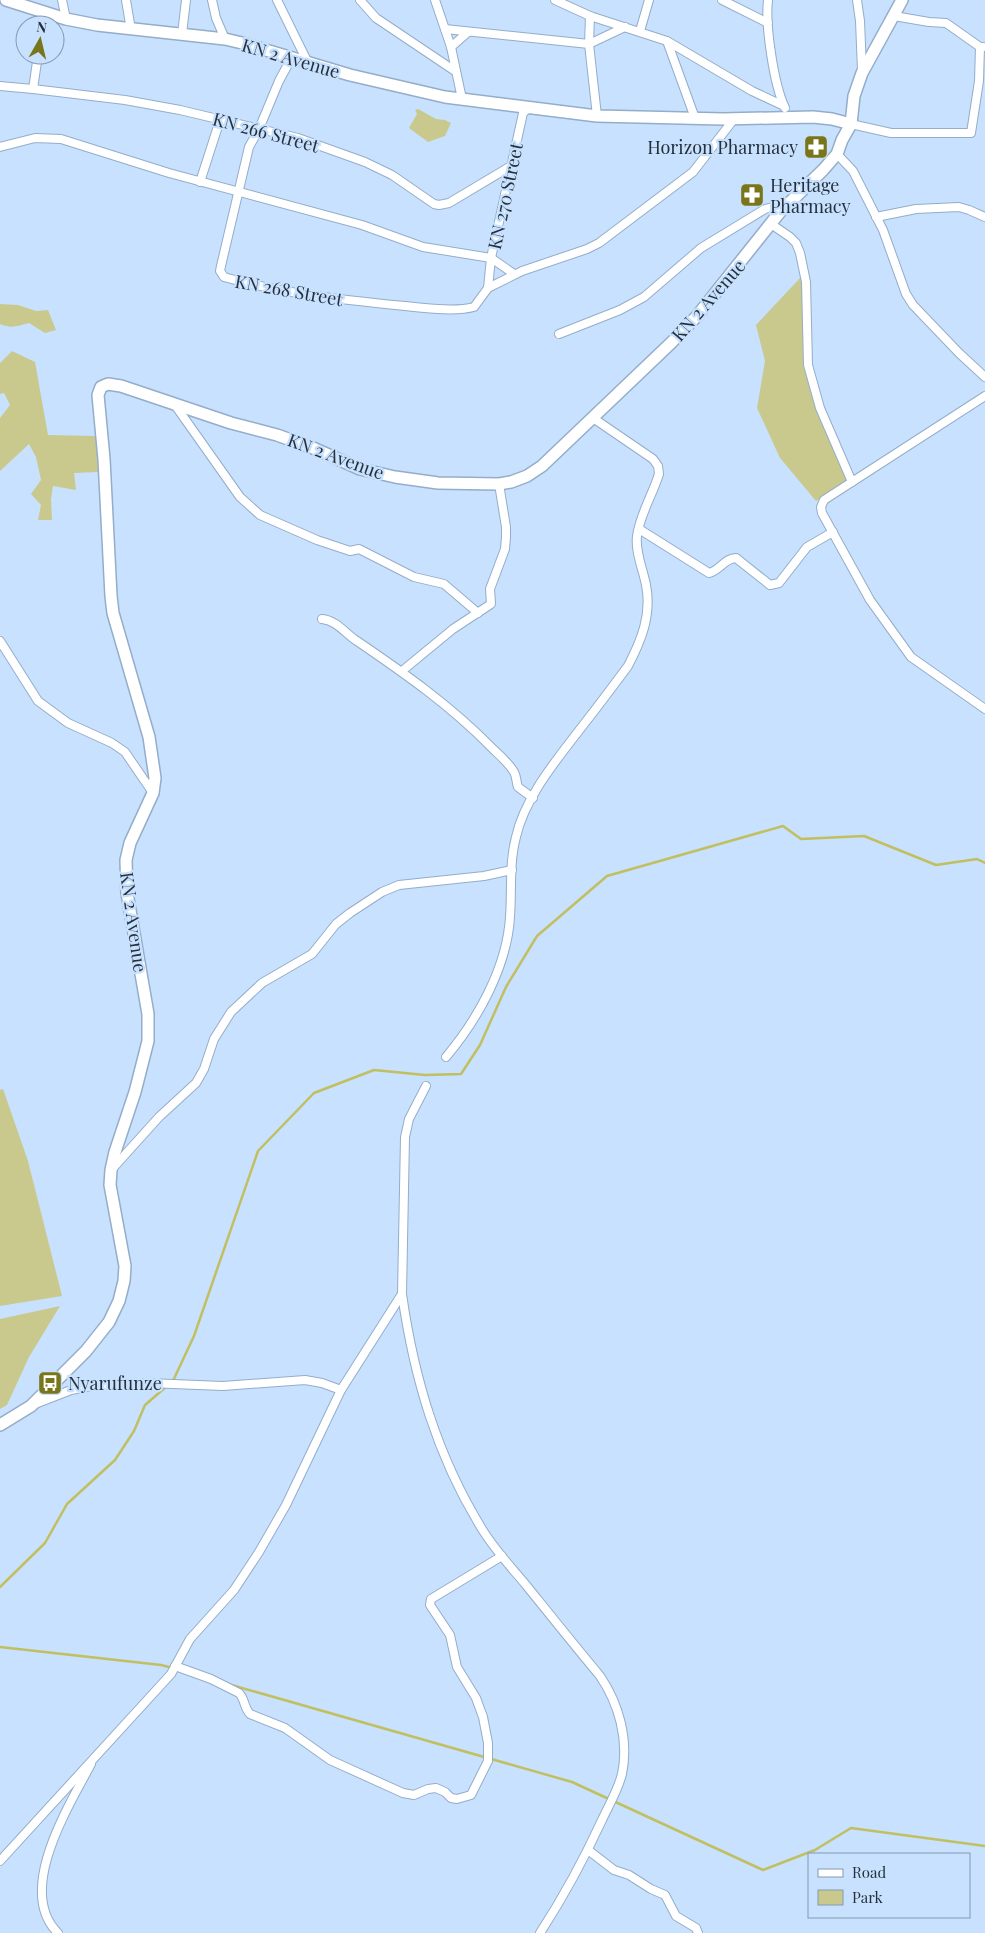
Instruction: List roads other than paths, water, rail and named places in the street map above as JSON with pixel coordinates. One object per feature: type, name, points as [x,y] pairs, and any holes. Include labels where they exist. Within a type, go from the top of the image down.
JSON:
[{"type":"main road","name":"KN 2 Avenue","points":[[0,1425],[32,1406],[86,1351],[109,1322],[119,1301],[124,1281],[125,1266],[113,1209],[110,1186],[111,1170],[135,1092],[148,1041],[148,1014],[127,893],[126,860],[130,844],[153,793],[155,768],[149,737],[113,613],[104,459],[98,395],[100,387],[108,384],[121,386],[175,405],[286,438],[314,448],[360,469],[395,477],[438,482],[499,484],[511,482],[527,476],[542,466],[697,316],[788,203],[837,154],[851,124],[832,119],[790,116],[734,119],[597,116],[462,99],[435,95],[308,63],[225,39],[131,30],[66,19],[6,0]]},
{"type":"main road","points":[[851,124],[854,96],[862,73],[902,0]]},
{"type":"street","points":[[62,0],[66,19]]},
{"type":"street","points":[[126,0],[131,30]]},
{"type":"street","points":[[182,34],[186,0]]},
{"type":"street","points":[[212,0],[216,18],[225,39]]},
{"type":"street","points":[[277,0],[308,63]]},
{"type":"street","points":[[360,0],[376,18],[455,70]]},
{"type":"street","points":[[435,0],[451,47],[462,99]]},
{"type":"street","points":[[555,0],[590,16],[667,40],[752,91],[784,106]]},
{"type":"street","points":[[640,32],[650,0]]},
{"type":"street","points":[[722,0],[768,23]]},
{"type":"street","points":[[768,0],[766,14],[775,72],[784,106],[790,116]]},
{"type":"street","points":[[857,0],[860,20],[862,73]]},
{"type":"street","points":[[590,16],[589,44],[597,116]]},
{"type":"street","points":[[851,124],[892,133],[971,134],[980,81],[982,47],[946,23],[894,16]]},
{"type":"street","points":[[445,29],[589,44],[625,27]]},
{"type":"street","points":[[451,47],[468,32]]},
{"type":"street","points":[[667,40],[695,118]]},
{"type":"street","name":"KN 268 Street","points":[[292,58],[279,80],[247,153],[220,271],[224,277],[248,284],[345,300],[428,308],[474,307],[488,288]]},
{"type":"street","points":[[33,89],[37,65]]},
{"type":"street","name":"KN 266 Street","points":[[0,86],[125,100],[180,110],[298,138],[365,162],[392,176],[434,204],[440,205],[450,203],[511,166]]},
{"type":"street","name":"KN 270 Street","points":[[488,288],[491,258],[523,113],[529,108]]},
{"type":"street","points":[[488,288],[514,274],[587,249],[599,243],[693,172],[734,119]]},
{"type":"street","points":[[200,182],[220,120]]},
{"type":"street","points":[[0,146],[34,138],[61,139],[200,182],[362,226],[423,247],[491,258],[514,274]]},
{"type":"street","points":[[837,154],[853,171],[883,230],[906,294],[913,305],[959,353],[985,376]]},
{"type":"street","points":[[559,334],[620,310],[644,297],[701,248],[765,209],[788,203]]},
{"type":"street","points":[[876,217],[916,209],[959,207],[985,217]]},
{"type":"street","points":[[771,224],[790,237],[796,243],[800,253],[806,282],[808,364],[820,408],[852,482]]},
{"type":"street","points":[[985,396],[824,500],[821,507],[822,513],[870,600],[911,657],[985,709]]},
{"type":"street","points":[[175,405],[240,497],[260,515],[350,552],[359,549],[414,577],[444,584],[478,614]]},
{"type":"street","points":[[446,1057],[461,1039],[470,1024],[502,961],[508,940],[516,837],[527,805],[533,798],[544,776],[628,666],[636,650],[649,613],[647,586],[637,548],[639,529],[659,474],[658,466],[653,459],[593,418]]},
{"type":"street","points":[[402,672],[453,629],[491,604],[490,590],[505,548],[506,527],[499,484]]},
{"type":"street","points":[[639,529],[708,574],[714,572],[730,559],[736,558],[770,585],[779,582],[807,547],[833,532]]},
{"type":"street","points":[[322,619],[329,620],[402,672],[476,731],[512,768],[518,787],[533,798]]},
{"type":"street","points":[[0,640],[38,701],[68,723],[112,743],[125,752],[153,793]]},
{"type":"street","points":[[111,1170],[158,1117],[196,1083],[204,1070],[214,1040],[231,1012],[262,982],[312,954],[336,924],[350,913],[382,892],[399,885],[484,876],[512,870]]},
{"type":"street","points":[[426,1086],[409,1119],[405,1136],[402,1294],[414,1363],[434,1432],[456,1481],[482,1530],[600,1676],[610,1691],[619,1713],[623,1741],[621,1775],[588,1850],[567,1891],[540,1933]]},
{"type":"street","points":[[0,1861],[170,1674],[190,1639],[234,1590],[286,1505],[341,1390],[402,1294]]},
{"type":"street","points":[[32,1406],[72,1390],[96,1386],[131,1384],[223,1386],[305,1380],[322,1383],[341,1390]]},
{"type":"street","points":[[175,1666],[211,1679],[238,1693],[242,1696],[246,1709],[250,1714],[285,1728],[343,1767],[403,1793],[414,1795],[436,1788],[445,1792],[451,1798],[462,1799],[471,1795],[488,1761],[488,1743],[479,1705],[457,1667],[450,1635],[430,1605],[431,1600],[436,1596],[502,1556]]},
{"type":"street","points":[[58,1933],[52,1927],[43,1910],[42,1874],[53,1838],[95,1756]]},
{"type":"street","points":[[588,1850],[614,1870],[629,1875],[650,1889],[665,1895],[676,1916],[696,1928],[698,1933]]},
{"type":"waterway","points":[[172,1383],[194,1336],[258,1151],[314,1093],[374,1070],[425,1075],[461,1074],[480,1045],[506,987],[537,936],[607,876],[783,826],[801,839],[864,836],[936,865],[977,859],[985,863]]},
{"type":"waterway","points":[[0,1587],[45,1543],[67,1504],[115,1460],[134,1431],[145,1405],[167,1386]]},
{"type":"waterway","points":[[0,1647],[161,1665],[173,1668]]},
{"type":"waterway","points":[[228,1684],[572,1782],[763,1870],[815,1850],[851,1828],[985,1846]]},
{"type":"place","name":"Horizon Pharmacy","points":[[816,147]]},
{"type":"place","name":"Heritage Pharmacy","points":[[752,195]]},
{"type":"place","name":"Nyarufunze","points":[[50,1383]]}]
